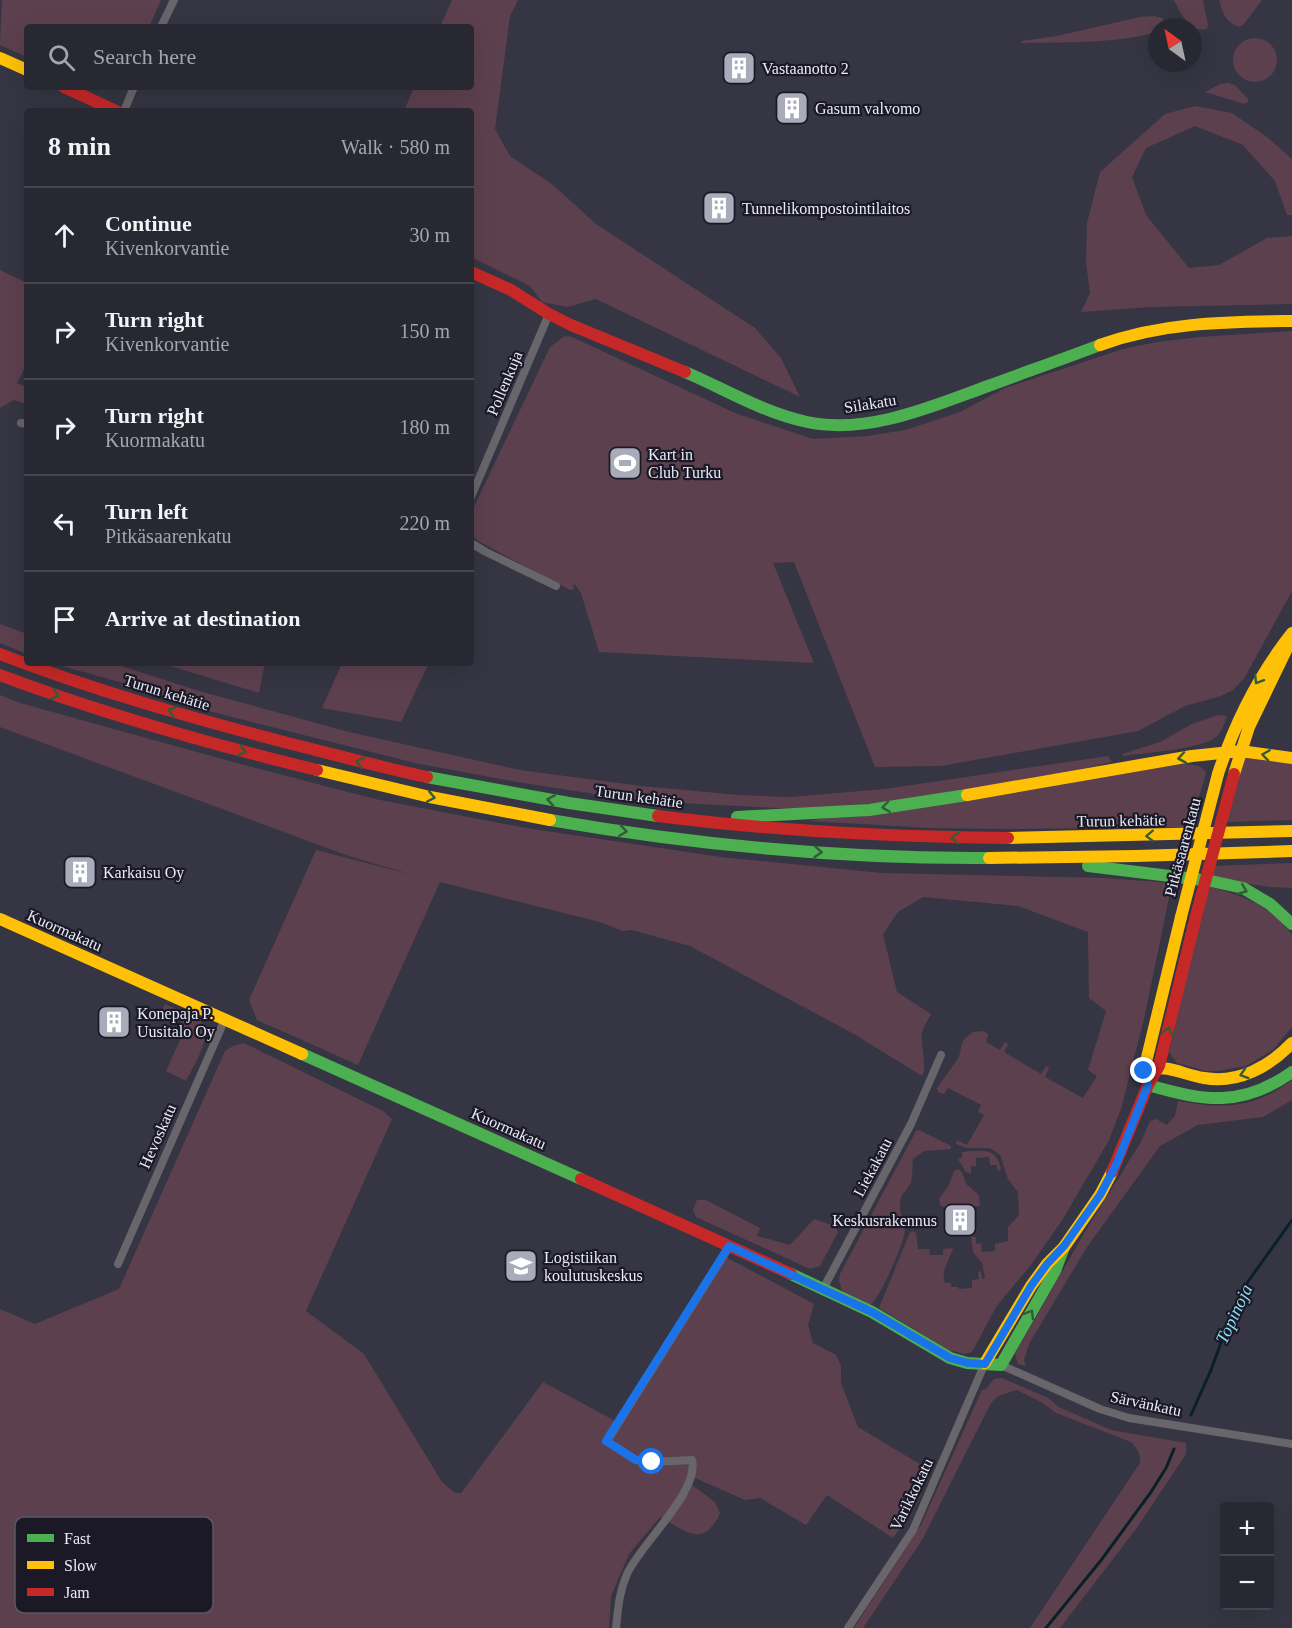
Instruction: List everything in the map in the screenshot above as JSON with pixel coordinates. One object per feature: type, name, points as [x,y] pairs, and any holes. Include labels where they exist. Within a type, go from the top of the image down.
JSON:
[{"type":"main road","points":[[0,58],[24,69]]},
{"type":"main road","points":[[70,90],[110,108]]},
{"type":"main road","name":"Silakatu","points":[[474,273],[511,290],[549,314],[785,416],[807,422],[844,425],[878,421],[932,406],[1111,340],[1139,332],[1163,327],[1292,321]]},
{"type":"main road","name":"Pitkäsaarenkatu","points":[[1148,1085],[1144,1071],[1181,917],[1225,752],[1240,713],[1253,688],[1276,652],[1292,633]]},
{"type":"main road","name":"Pitkäsaarenkatu","points":[[985,1364],[1031,1286],[1064,1246],[1100,1195],[1116,1165],[1148,1085],[1159,1066],[1240,751],[1249,727],[1292,639]]},
{"type":"main road","name":"Turun kehätie","points":[[0,654],[24,662]]},
{"type":"main road","name":"Turun kehätie","points":[[35,666],[124,697],[226,727],[383,768],[549,800],[692,820],[872,835],[984,839],[1292,831]]},
{"type":"main road","points":[[0,675],[82,704],[226,747],[379,787],[546,819],[759,848],[873,856],[1041,860],[1292,852]]},
{"type":"main road","points":[[692,820],[879,808],[1225,752],[1240,751],[1292,759]]},
{"type":"main road","points":[[1041,860],[1210,881],[1243,888],[1270,904],[1292,924]]},
{"type":"main road","name":"Kuormakatu","points":[[0,919],[823,1289],[872,1312],[950,1358],[968,1363],[1001,1365]]},
{"type":"main road","points":[[1144,1071],[1159,1066],[1203,1077],[1220,1079],[1235,1077],[1270,1063],[1292,1042]]},
{"type":"main road","points":[[1148,1085],[1187,1095],[1223,1100],[1259,1092],[1292,1072]]},
{"type":"main road","name":"Pitkäsaarenkatu","points":[[1001,1365],[1055,1270],[1064,1246]]},
{"type":"street","points":[[162,24],[174,0]]},
{"type":"street","points":[[125,108],[133,90]]},
{"type":"street","name":"Pollenkuja","points":[[474,490],[549,314]]},
{"type":"street","points":[[474,545],[556,586]]},
{"type":"street","name":"Hevoskatu","points":[[118,1264],[225,1019]]},
{"type":"street","name":"Liekakatu","points":[[823,1289],[911,1124],[941,1055]]},
{"type":"street","points":[[616,1628],[619,1593],[627,1574],[635,1558],[659,1530],[673,1509],[692,1477],[693,1466],[692,1460],[652,1462],[636,1460],[606,1441],[729,1246]]},
{"type":"street","name":"Varikkokatu","points":[[848,1628],[913,1530],[985,1364]]},
{"type":"street","name":"Särvänkatu","points":[[1001,1365],[1100,1409],[1129,1418],[1292,1444]]},
{"type":"shaded area","points":[[2,0],[161,0],[150,24],[24,24],[24,56],[0,45]]},
{"type":"shaded area","points":[[452,0],[518,0],[510,16],[495,129],[510,156],[553,185],[596,224],[755,328],[781,358],[800,397],[596,299],[567,307],[542,302],[530,286],[474,258],[474,108],[405,108],[413,90],[474,90],[474,24],[441,24]]},
{"type":"shaded area","points":[[1174,0],[1203,0],[1207,29],[1202,30],[1202,18],[1183,17]]},
{"type":"shaded area","points":[[1219,0],[1262,0],[1244,24],[1239,27],[1225,16]]},
{"type":"shaded area","points":[[1140,17],[1162,18],[1148,18],[1148,34],[1123,39],[1089,42],[1022,43],[1021,41],[1057,36]]},
{"type":"shaded area","points":[[1255,38],[1264,39],[1271,44],[1276,51],[1276,69],[1271,76],[1264,81],[1255,82],[1246,81],[1239,76],[1234,69],[1233,60],[1234,51],[1239,44],[1246,39]]},
{"type":"shaded area","points":[[1220,84],[1235,85],[1248,99],[1248,102],[1244,104],[1205,92]]},
{"type":"shaded area","points":[[1195,106],[1232,113],[1267,137],[1292,159],[1292,215],[1287,215],[1275,181],[1243,145],[1195,126],[1146,148],[1132,177],[1146,215],[1189,268],[1219,265],[1267,238],[1292,236],[1292,304],[1151,307],[1081,312],[1090,293],[1086,262],[1087,223],[1100,172],[1165,114]]},
{"type":"shaded area","points":[[0,270],[24,282],[24,369],[17,383],[24,386],[24,403],[14,400],[0,408]]},
{"type":"shaded area","points":[[1292,331],[1292,591],[1245,677],[1233,690],[1221,696],[1185,706],[1138,731],[941,766],[875,767],[794,562],[773,563],[814,663],[599,652],[581,593],[573,582],[574,589],[570,590],[474,537],[474,507],[550,347],[565,336],[572,337],[735,413],[813,439],[867,436],[905,430],[960,412],[1005,388],[1123,349],[1200,337]]},
{"type":"shaded area","points":[[0,624],[24,633],[24,653],[0,643]]},
{"type":"shaded area","points":[[62,666],[121,666],[199,691],[349,732],[520,770],[641,786],[739,795],[790,797],[885,789],[1108,756],[1112,762],[1045,777],[889,802],[799,809],[640,801],[415,763],[193,707],[127,684]]},
{"type":"shaded area","points":[[170,666],[264,666],[259,693]]},
{"type":"shaded area","points":[[341,666],[428,666],[401,722],[322,708]]},
{"type":"shaded area","points":[[0,695],[20,703],[375,799],[526,828],[721,857],[882,873],[1105,878],[1172,883],[1144,1019],[1121,1109],[1109,1140],[1063,1219],[1031,1265],[996,1307],[972,1352],[965,1354],[948,1350],[879,1308],[910,1232],[916,1233],[918,1249],[929,1249],[930,1255],[943,1255],[943,1249],[953,1248],[945,1270],[945,1283],[951,1283],[951,1287],[959,1289],[972,1288],[972,1280],[979,1279],[978,1272],[981,1271],[982,1279],[985,1278],[982,1263],[973,1252],[971,1237],[976,1237],[976,1244],[981,1243],[982,1252],[995,1251],[995,1244],[1008,1241],[1008,1227],[1019,1215],[1018,1192],[1008,1179],[1000,1155],[990,1148],[966,1148],[956,1144],[957,1140],[967,1145],[984,1115],[978,1112],[981,1105],[948,1088],[944,1094],[938,1092],[937,1088],[959,1057],[965,1038],[973,1032],[983,1031],[988,1034],[986,1042],[1000,1050],[1005,1042],[1008,1044],[1004,1052],[1041,1074],[1046,1066],[1049,1068],[1045,1077],[1083,1098],[1097,1076],[1088,1070],[1106,1011],[1089,998],[1088,932],[1018,906],[923,897],[898,912],[883,934],[897,992],[931,1014],[922,1032],[924,1072],[922,1076],[854,1034],[690,946],[632,930],[623,931],[600,922],[440,882],[358,1065],[257,1020],[249,1000],[316,850],[413,875],[349,856],[0,727]]},
{"type":"shaded area","points":[[1218,715],[1227,716],[1220,732],[1209,741],[1172,750],[1123,756],[1122,754],[1160,742],[1192,724]]},
{"type":"shaded area","points":[[1244,757],[1292,764],[1292,820],[1227,822]]},
{"type":"shaded area","points":[[1184,764],[1200,766],[1206,773],[1190,827],[930,828],[808,821]]},
{"type":"shaded area","points":[[1292,863],[1292,888],[1269,887],[1212,878],[1215,866]]},
{"type":"shaded area","points":[[1210,887],[1245,898],[1266,909],[1292,935],[1292,1027],[1273,1050],[1246,1066],[1217,1071],[1206,1071],[1177,1063],[1169,1052],[1199,923]]},
{"type":"shaded area","points":[[165,1004],[187,1013],[204,1026],[204,1041],[198,1059],[186,1081],[166,1071],[185,1029],[177,1025],[183,1021],[161,1013]]},
{"type":"shaded area","points":[[244,1043],[383,1111],[392,1119],[306,1311],[364,1354],[442,1482],[455,1493],[461,1493],[543,1382],[617,1422],[722,1255],[814,1304],[808,1325],[813,1343],[836,1355],[841,1366],[841,1383],[858,1427],[928,1469],[899,1530],[893,1538],[827,1495],[806,1525],[760,1498],[745,1500],[695,1478],[692,1485],[715,1502],[720,1513],[714,1524],[707,1531],[693,1534],[660,1517],[629,1554],[611,1596],[609,1628],[0,1628],[0,1309],[35,1324],[119,1289],[225,1051]]},
{"type":"shaded area","points":[[1292,1080],[1292,1100],[1263,1117],[1198,1125],[1160,1146],[1087,1247],[1029,1344],[1024,1360],[1026,1366],[1018,1364],[1015,1354],[1086,1230],[1141,1142],[1150,1121],[1156,1119],[1167,1125],[1175,1116],[1178,1101],[1224,1106],[1238,1104],[1264,1097]]},
{"type":"shaded area","points":[[919,1130],[951,1146],[951,1149],[924,1151],[913,1159],[911,1182],[900,1202],[904,1235],[885,1282],[870,1305],[842,1291],[839,1281],[840,1274],[916,1131]]},
{"type":"shaded area","points":[[962,1152],[992,1153],[996,1156],[1001,1169],[997,1171],[997,1165],[990,1165],[989,1157],[976,1158],[976,1166],[971,1166],[971,1173],[966,1172],[958,1159],[962,1158]]},
{"type":"shaded area","points":[[958,1169],[962,1172],[966,1184],[979,1195],[980,1206],[944,1207],[940,1205],[939,1199],[949,1185],[954,1171]]},
{"type":"shaded area","points":[[697,1200],[706,1200],[760,1228],[757,1236],[790,1245],[814,1219],[835,1226],[838,1232],[820,1266],[810,1269],[696,1217],[693,1210]]},
{"type":"shaded area","points":[[1002,1378],[1111,1430],[1186,1443],[1186,1454],[1136,1529],[1060,1628],[1030,1628],[1140,1463],[1140,1456],[1131,1442],[1056,1413],[1043,1403],[1017,1390],[998,1396],[991,1403],[922,1540],[863,1628],[854,1628],[921,1525],[982,1390],[986,1389],[994,1379]]},
{"type":"waterway","name":"Topinoja","points":[[1191,1415],[1211,1370],[1233,1310],[1247,1283],[1292,1220]]},
{"type":"waterway","name":"Topinoja","points":[[1046,1628],[1102,1559],[1151,1492],[1166,1468],[1174,1449]]},
{"type":"traffic: fast","points":[[685,372],[775,413],[807,422],[853,425],[877,422],[923,410],[1100,345]]},
{"type":"traffic: fast","points":[[427,777],[569,803],[658,816]]},
{"type":"traffic: fast","points":[[737,817],[869,810],[967,795]]},
{"type":"traffic: fast","points":[[550,820],[659,837],[769,849],[879,856],[989,858]]},
{"type":"traffic: fast","points":[[1088,866],[1211,881],[1243,888],[1270,904],[1292,924]]},
{"type":"traffic: fast","points":[[302,1054],[581,1179]]},
{"type":"traffic: fast","points":[[1148,1085],[1187,1095],[1222,1098],[1256,1091],[1274,1084],[1292,1072]]},
{"type":"traffic: fast","points":[[791,1274],[872,1312],[950,1358],[967,1363],[1001,1365],[1055,1271],[1064,1247]]},
{"type":"traffic: slow","points":[[0,58],[24,69]]},
{"type":"traffic: slow","points":[[1100,345],[1124,337],[1171,328],[1219,323],[1292,321]]},
{"type":"traffic: slow","points":[[1218,774],[1249,700],[1268,666],[1292,633]]},
{"type":"traffic: slow","points":[[1234,774],[1249,727],[1291,640]]},
{"type":"traffic: slow","points":[[967,795],[1192,756],[1240,751],[1292,758]]},
{"type":"traffic: slow","points":[[317,770],[430,797],[550,820]]},
{"type":"traffic: slow","points":[[1181,917],[1218,774]]},
{"type":"traffic: slow","points":[[1008,838],[1292,831]]},
{"type":"traffic: slow","points":[[989,858],[1292,851]]},
{"type":"traffic: slow","points":[[1146,1075],[1144,1070],[1181,917]]},
{"type":"traffic: slow","points":[[0,919],[302,1054]]},
{"type":"traffic: slow","points":[[1144,1070],[1161,1068],[1217,1079],[1241,1076],[1263,1066],[1292,1043]]},
{"type":"traffic: slow","points":[[985,1363],[1031,1286],[1047,1264],[1064,1247],[1100,1195],[1112,1172]]},
{"type":"traffic: jam","points":[[70,90],[110,108]]},
{"type":"traffic: jam","points":[[474,273],[511,290],[571,325],[685,372]]},
{"type":"traffic: jam","points":[[0,654],[24,663]]},
{"type":"traffic: jam","points":[[34,666],[176,713],[427,777]]},
{"type":"traffic: jam","points":[[0,675],[78,703],[157,727],[317,770]]},
{"type":"traffic: jam","points":[[1196,916],[1234,774]]},
{"type":"traffic: jam","points":[[658,816],[745,826],[833,832],[1008,838]]},
{"type":"traffic: jam","points":[[1112,1172],[1148,1085],[1159,1066],[1196,916]]},
{"type":"traffic: jam","points":[[581,1179],[791,1274]]},
{"type":"place","name":"Vastaanotto 2","points":[[739,68]]},
{"type":"place","name":"Gasum valvomo","points":[[792,108]]},
{"type":"place","name":"Tunnelikompostointilaitos","points":[[719,208]]},
{"type":"place","name":"Kart in Club Turku","points":[[625,463]]},
{"type":"place","name":"Karkaisu Oy","points":[[80,872]]},
{"type":"place","name":"Konepaja P. Uusitalo Oy","points":[[114,1022]]},
{"type":"place","name":"Keskusrakennus","points":[[960,1220]]},
{"type":"place","name":"Logistiikan koulutuskeskus","points":[[521,1266]]},
{"type":"route","points":[[652,1462],[636,1460],[606,1441],[729,1246],[872,1312],[950,1358],[968,1363],[985,1364],[1031,1286],[1064,1246],[1100,1195],[1120,1156],[1148,1085],[1144,1071]]}]
